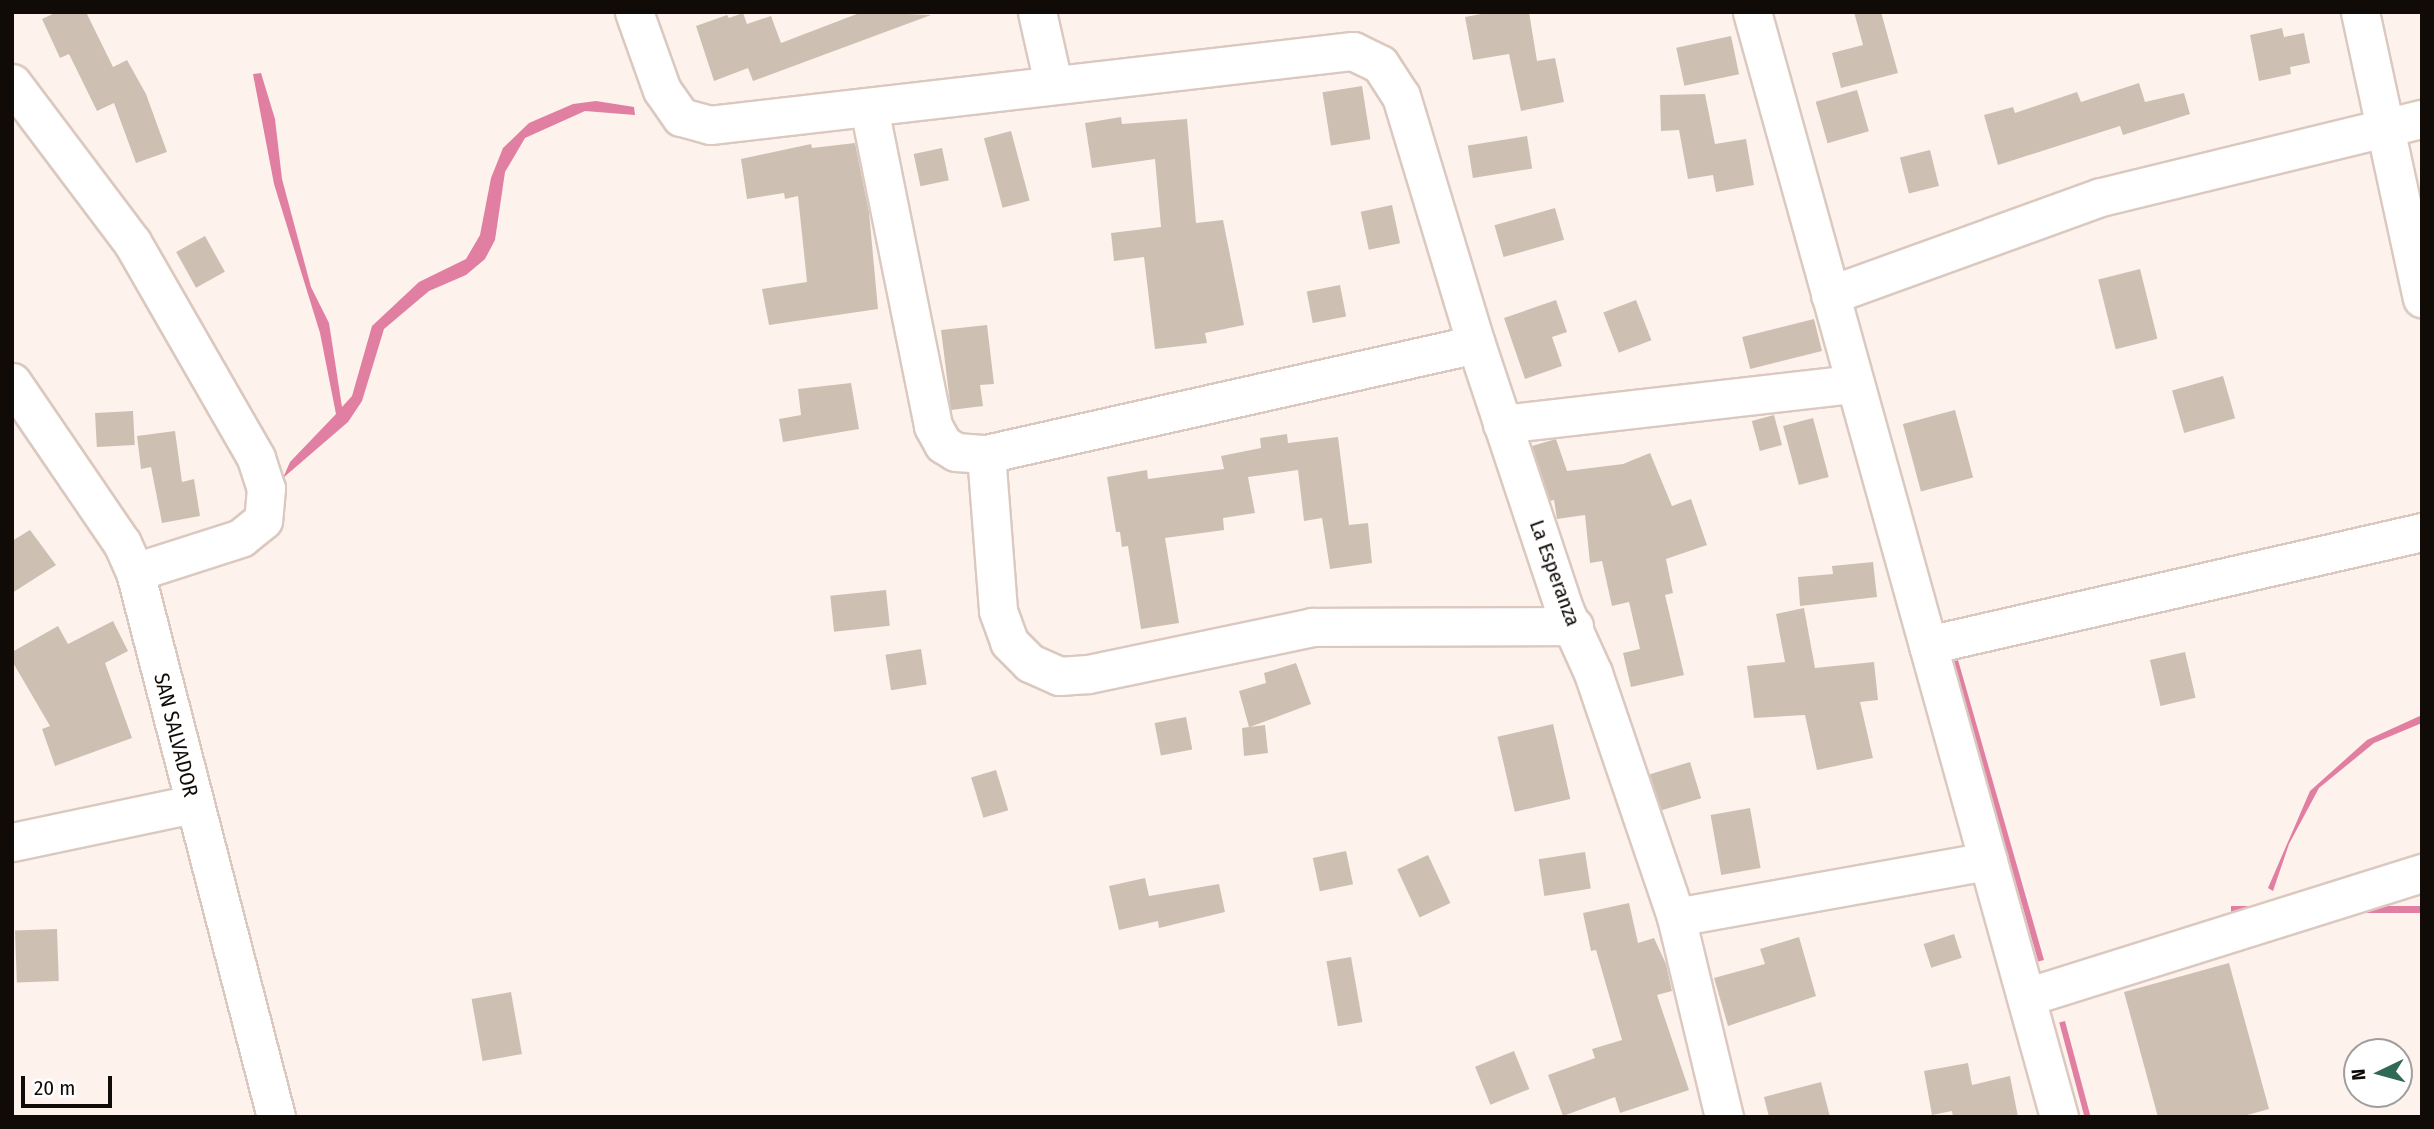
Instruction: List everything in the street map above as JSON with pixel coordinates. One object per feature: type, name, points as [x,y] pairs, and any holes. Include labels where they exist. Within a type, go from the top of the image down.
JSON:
[{"type":"street","points":[[634,12],[662,90],[681,117],[710,125],[869,108],[1053,83],[1037,12]]},
{"type":"street","points":[[1752,12],[2059,1117]]},
{"type":"street","points":[[2360,12],[2382,129],[2422,298]]},
{"type":"street","name":"La Esperanza","points":[[1053,83],[1353,51],[1381,64],[1401,96],[1502,424],[1676,917],[1721,1116]]},
{"type":"street","points":[[12,83],[132,242],[256,458],[266,488],[263,520],[241,538],[135,572]]},
{"type":"street","points":[[869,108],[933,426],[943,444],[957,452],[986,454],[1476,344]]},
{"type":"street","points":[[1830,295],[2101,197],[2422,119]]},
{"type":"street","name":"SAN SALVADOR","points":[[12,382],[122,543],[135,572],[276,1117]]},
{"type":"street","points":[[1502,424],[1855,384]]},
{"type":"street","points":[[986,454],[998,611],[1009,642],[1030,663],[1059,676],[1312,627],[1574,626]]},
{"type":"street","points":[[1928,645],[2422,532]]},
{"type":"street","points":[[12,842],[193,804]]},
{"type":"street","points":[[1676,917],[1988,861]]},
{"type":"street","points":[[2026,997],[2422,873]]},
{"type":"shaded area","points":[[261,73],[275,119],[282,179],[311,287],[329,323],[342,407],[352,396],[372,326],[419,282],[466,259],[480,235],[491,178],[503,148],[529,123],[573,104],[596,101],[634,107],[635,115],[585,111],[525,138],[505,172],[495,240],[485,259],[466,275],[429,291],[384,329],[362,401],[348,422],[283,478],[290,462],[336,414],[320,333],[274,184],[253,74]]},
{"type":"shaded area","points":[[1958,660],[2044,960],[2038,962],[1952,662]]},
{"type":"shaded area","points":[[2422,715],[2422,723],[2374,743],[2319,788],[2289,844],[2273,891],[2268,888],[2310,791],[2367,740]]},
{"type":"shaded area","points":[[2231,906],[2422,906],[2422,913],[2231,913]]},
{"type":"shaded area","points":[[2065,1021],[2091,1117],[2085,1117],[2059,1023]]},
{"type":"building","points":[[57,12],[86,12],[113,67],[127,60],[146,94],[167,152],[136,163],[114,103],[97,111],[69,54],[60,58],[42,19]]},
{"type":"building","points":[[862,12],[931,15],[753,81],[748,68],[714,81],[696,26],[727,15],[729,18],[743,13],[747,24],[771,16],[781,43]]},
{"type":"building","points":[[1492,12],[1529,12],[1537,61],[1555,58],[1564,102],[1521,111],[1509,54],[1473,60],[1465,17]]},
{"type":"building","points":[[1854,12],[1881,12],[1898,73],[1841,88],[1832,53],[1863,45]]},
{"type":"building","points":[[2282,28],[2284,37],[2304,33],[2310,63],[2290,67],[2291,74],[2259,81],[2250,35]]},
{"type":"building","points":[[1731,36],[1739,74],[1684,86],[1676,48]]},
{"type":"building","points":[[2139,83],[2145,102],[2184,93],[2190,114],[2123,135],[2120,126],[1998,165],[1984,115],[2013,107],[2015,113],[2077,92],[2081,102]]},
{"type":"building","points":[[1362,86],[1370,139],[1331,146],[1322,92]]},
{"type":"building","points":[[1857,90],[1869,131],[1828,143],[1816,102]]},
{"type":"building","points":[[1705,94],[1715,144],[1746,139],[1754,185],[1716,192],[1713,175],[1688,179],[1679,130],[1661,131],[1660,95]]},
{"type":"building","points":[[1121,117],[1122,124],[1187,119],[1196,223],[1223,220],[1244,325],[1205,333],[1207,343],[1155,349],[1144,257],[1114,261],[1111,233],[1161,227],[1155,159],[1092,168],[1085,123]]},
{"type":"building","points":[[1011,131],[1030,201],[1003,208],[984,138]]},
{"type":"building","points":[[1527,136],[1532,169],[1473,178],[1468,145]]},
{"type":"building","points":[[855,143],[869,212],[878,309],[769,325],[762,289],[807,282],[798,196],[785,199],[784,193],[747,199],[741,159],[811,144],[812,148]]},
{"type":"building","points":[[942,148],[949,180],[920,186],[914,154]]},
{"type":"building","points":[[1930,150],[1939,186],[1909,193],[1900,157]]},
{"type":"building","points":[[1392,205],[1400,243],[1369,250],[1361,212]]},
{"type":"building","points":[[1555,208],[1564,240],[1504,257],[1494,225]]},
{"type":"building","points":[[205,236],[225,272],[196,288],[176,252]]},
{"type":"building","points":[[2140,269],[2157,339],[2116,349],[2098,279]]},
{"type":"building","points":[[1340,285],[1346,316],[1313,323],[1307,291]]},
{"type":"building","points":[[1556,300],[1567,332],[1552,337],[1562,366],[1525,379],[1504,318]]},
{"type":"building","points":[[1636,300],[1651,340],[1619,353],[1603,313]]},
{"type":"building","points":[[1814,319],[1822,351],[1750,369],[1742,337]]},
{"type":"building","points":[[987,325],[994,384],[980,385],[983,406],[951,410],[941,330]]},
{"type":"building","points":[[2223,376],[2235,418],[2184,433],[2172,391]]},
{"type":"building","points":[[851,383],[859,429],[783,442],[779,419],[801,415],[798,389]]},
{"type":"building","points":[[1955,410],[1973,478],[1921,492],[1903,424]]},
{"type":"building","points":[[133,411],[135,445],[97,447],[95,413]]},
{"type":"building","points":[[1774,415],[1782,445],[1760,451],[1752,421]]},
{"type":"building","points":[[1813,418],[1829,477],[1799,485],[1783,426]]},
{"type":"building","points":[[175,431],[182,482],[194,479],[200,516],[162,523],[151,467],[141,469],[137,436]]},
{"type":"building","points":[[1287,434],[1288,443],[1338,437],[1349,525],[1368,523],[1372,563],[1330,569],[1322,518],[1304,521],[1298,470],[1248,477],[1255,513],[1223,518],[1224,530],[1165,538],[1179,623],[1141,629],[1128,546],[1122,547],[1120,532],[1116,532],[1107,477],[1147,470],[1148,479],[1224,469],[1221,456],[1261,448],[1260,438]]},
{"type":"building","points":[[1556,439],[1567,471],[1623,464],[1650,453],[1672,506],[1691,499],[1707,545],[1666,559],[1673,593],[1665,595],[1684,675],[1631,687],[1623,653],[1640,649],[1629,602],[1612,606],[1602,561],[1590,563],[1585,515],[1557,519],[1554,500],[1550,501],[1532,446]]},
{"type":"building","points":[[30,530],[56,565],[12,593],[12,541]]},
{"type":"building","points":[[1873,562],[1877,597],[1800,606],[1798,577],[1833,574],[1832,566]]},
{"type":"building","points":[[886,590],[890,626],[834,632],[830,596]]},
{"type":"building","points":[[1804,608],[1815,668],[1874,662],[1878,700],[1860,702],[1873,758],[1817,770],[1805,715],[1754,718],[1747,666],[1785,662],[1776,614]]},
{"type":"building","points":[[113,621],[128,651],[105,663],[132,738],[55,766],[42,729],[50,726],[12,661],[12,652],[58,626],[68,644]]},
{"type":"building","points":[[921,649],[927,685],[891,690],[885,655]]},
{"type":"building","points":[[2185,652],[2196,698],[2160,706],[2150,660]]},
{"type":"building","points":[[1296,663],[1311,704],[1250,727],[1265,725],[1268,753],[1244,756],[1242,728],[1249,727],[1239,691],[1266,683],[1264,673]]},
{"type":"building","points":[[1186,717],[1192,749],[1161,755],[1155,723]]},
{"type":"building","points":[[1553,724],[1570,799],[1515,812],[1497,737]]},
{"type":"building","points":[[1690,762],[1701,798],[1661,811],[1650,774]]},
{"type":"building","points":[[996,770],[1008,810],[983,818],[971,778]]},
{"type":"building","points":[[1750,808],[1761,868],[1721,875],[1711,815]]},
{"type":"building","points":[[1346,851],[1353,884],[1320,891],[1313,858]]},
{"type":"building","points":[[1585,852],[1591,889],[1544,896],[1539,859]]},
{"type":"building","points":[[1428,855],[1450,903],[1420,917],[1397,869]]},
{"type":"building","points":[[1145,878],[1149,896],[1219,884],[1225,912],[1159,928],[1158,921],[1119,930],[1109,886]]},
{"type":"building","points":[[1629,903],[1638,943],[1654,938],[1666,964],[1672,991],[1657,995],[1689,1090],[1620,1113],[1615,1097],[1563,1116],[1548,1075],[1595,1058],[1592,1049],[1622,1040],[1596,950],[1591,951],[1583,913]]},
{"type":"building","points":[[57,929],[59,981],[17,982],[15,930]]},
{"type":"building","points":[[1954,934],[1962,958],[1931,968],[1924,944]]},
{"type":"building","points":[[1799,937],[1816,996],[1728,1026],[1714,978],[1765,964],[1760,949]]},
{"type":"building","points":[[1351,957],[1362,1022],[1338,1026],[1326,961]]},
{"type":"building","points":[[2229,963],[2269,1109],[2240,1117],[2158,1117],[2124,992]]},
{"type":"building","points":[[511,992],[522,1054],[483,1061],[472,999]]},
{"type":"building","points":[[1514,1051],[1529,1089],[1490,1105],[1475,1067]]},
{"type":"building","points":[[1968,1063],[1972,1085],[2010,1076],[2018,1117],[1953,1117],[1952,1111],[1932,1115],[1924,1071]]},
{"type":"building","points":[[1821,1082],[1830,1117],[1769,1117],[1764,1097]]}]
